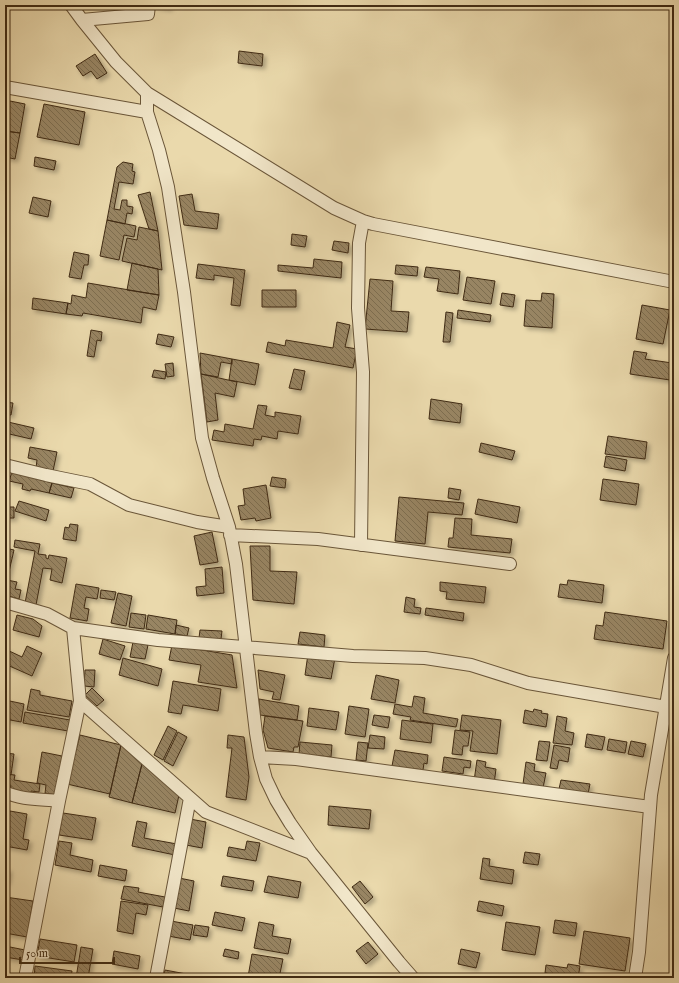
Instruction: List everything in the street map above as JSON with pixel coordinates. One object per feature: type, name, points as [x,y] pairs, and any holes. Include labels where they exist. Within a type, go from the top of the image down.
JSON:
[{"type":"street","points":[[71,5],[116,62],[147,93],[334,208],[363,221],[674,282]]},
{"type":"street","points":[[82,20],[148,14],[149,5]]},
{"type":"street","points":[[5,88],[147,112]]},
{"type":"street","points":[[147,93],[147,112],[159,150],[168,187],[184,292],[202,438],[230,531],[236,564],[247,646],[256,733],[260,758],[266,779],[276,800],[311,853],[413,978]]},
{"type":"street","points":[[361,545],[363,372],[358,308],[359,243],[363,221]]},
{"type":"street","points":[[5,465],[90,484],[128,505],[230,531],[318,539],[510,564]]},
{"type":"street","points":[[5,602],[48,614],[73,628],[158,640],[247,646],[353,656],[425,658],[456,662],[471,665],[528,683],[666,707]]},
{"type":"street","points":[[25,978],[59,801],[80,702],[73,628]]},
{"type":"street","points":[[635,978],[639,952],[651,795],[674,658]]},
{"type":"street","points":[[80,702],[206,812],[311,853]]},
{"type":"street","points":[[260,758],[304,760],[650,807]]},
{"type":"street","points":[[5,792],[13,796],[23,798],[59,801]]},
{"type":"street","points":[[156,978],[190,798]]},
{"type":"building","points":[[100,5],[120,5],[120,9]]},
{"type":"building","points":[[156,5],[170,5],[169,8]]},
{"type":"building","points":[[239,51],[263,54],[262,66],[238,63]]},
{"type":"building","points":[[95,54],[107,73],[97,79],[91,71],[83,76],[76,66]]},
{"type":"building","points":[[5,100],[25,104],[20,133],[5,131]]},
{"type":"building","points":[[44,104],[85,112],[79,145],[37,137]]},
{"type":"building","points":[[5,131],[20,133],[15,159],[5,157]]},
{"type":"building","points":[[35,157],[56,161],[54,170],[34,166]]},
{"type":"building","points":[[123,162],[133,164],[132,171],[135,172],[133,184],[119,182],[114,209],[120,210],[122,200],[127,200],[127,206],[133,207],[132,214],[127,213],[125,224],[107,220],[117,167]]},
{"type":"building","points":[[150,192],[158,231],[149,229],[138,195]]},
{"type":"building","points":[[192,194],[195,211],[219,214],[217,229],[184,225],[179,196]]},
{"type":"building","points":[[33,197],[51,201],[48,217],[29,213]]},
{"type":"building","points":[[107,220],[136,226],[134,237],[124,235],[119,260],[100,256]]},
{"type":"building","points":[[139,227],[158,231],[162,270],[122,261],[127,238],[137,240]]},
{"type":"building","points":[[292,234],[307,236],[305,247],[291,245]]},
{"type":"building","points":[[334,241],[349,243],[348,253],[332,250]]},
{"type":"building","points":[[74,252],[89,255],[88,265],[84,265],[81,279],[69,277]]},
{"type":"building","points":[[314,259],[342,262],[341,278],[278,271],[278,265],[313,268]]},
{"type":"building","points":[[132,263],[158,269],[159,295],[127,290]]},
{"type":"building","points":[[198,264],[245,270],[240,306],[231,305],[234,278],[214,275],[214,280],[196,278]]},
{"type":"building","points":[[396,265],[418,267],[417,276],[395,274]]},
{"type":"building","points":[[426,267],[460,271],[458,294],[437,291],[439,279],[424,277]]},
{"type":"building","points":[[467,277],[495,281],[491,304],[463,300]]},
{"type":"building","points":[[370,279],[393,281],[391,311],[409,312],[407,332],[365,329]]},
{"type":"building","points":[[88,283],[159,295],[156,310],[143,307],[141,323],[83,313],[82,316],[66,314],[68,303],[71,304],[72,295],[86,298]]},
{"type":"building","points":[[262,290],[296,290],[296,307],[262,307]]},
{"type":"building","points":[[502,293],[515,295],[513,307],[500,305]]},
{"type":"building","points":[[542,293],[554,294],[552,328],[524,326],[526,300],[541,301]]},
{"type":"building","points":[[33,298],[68,303],[66,314],[32,309]]},
{"type":"building","points":[[642,305],[670,310],[663,344],[636,339]]},
{"type":"building","points":[[458,310],[491,315],[490,322],[457,318]]},
{"type":"building","points":[[446,312],[453,313],[450,342],[443,342]]},
{"type":"building","points":[[337,322],[350,325],[345,347],[357,349],[353,368],[266,352],[268,342],[285,346],[286,340],[333,348]]},
{"type":"building","points":[[91,330],[102,332],[101,341],[97,340],[94,357],[87,356]]},
{"type":"building","points":[[158,334],[174,337],[171,347],[156,344]]},
{"type":"building","points":[[634,351],[647,353],[645,359],[672,363],[670,380],[630,374]]},
{"type":"building","points":[[200,353],[232,359],[232,364],[221,362],[218,377],[201,374]]},
{"type":"building","points":[[232,359],[259,364],[255,385],[229,380]]},
{"type":"building","points":[[173,363],[174,376],[167,377],[165,364]]},
{"type":"building","points":[[294,369],[305,371],[301,390],[289,388]]},
{"type":"building","points":[[154,370],[166,372],[165,379],[152,377]]},
{"type":"building","points":[[201,374],[237,382],[234,397],[215,393],[218,420],[207,422]]},
{"type":"building","points":[[431,399],[462,404],[460,423],[429,419]]},
{"type":"building","points":[[5,402],[13,403],[11,415],[5,414]]},
{"type":"building","points":[[258,405],[267,406],[265,415],[275,417],[275,412],[301,416],[298,434],[278,431],[277,439],[262,436],[261,440],[254,439],[253,446],[212,440],[214,430],[224,432],[225,424],[253,429]]},
{"type":"building","points":[[8,422],[34,428],[31,439],[5,433]]},
{"type":"building","points":[[608,436],[647,442],[645,459],[605,454]]},
{"type":"building","points":[[481,443],[515,451],[512,460],[479,452]]},
{"type":"building","points":[[30,447],[57,452],[53,471],[36,468],[37,460],[28,458]]},
{"type":"building","points":[[606,456],[627,460],[625,471],[604,467]]},
{"type":"building","points":[[12,472],[52,483],[49,493],[31,489],[30,491],[22,489],[23,484],[9,481]]},
{"type":"building","points":[[272,477],[286,479],[285,488],[270,486]]},
{"type":"building","points":[[603,479],[639,484],[636,505],[600,500]]},
{"type":"building","points":[[52,483],[74,488],[71,498],[49,493]]},
{"type":"building","points":[[266,485],[271,518],[256,521],[255,518],[241,520],[238,506],[245,505],[243,489]]},
{"type":"building","points":[[449,488],[461,490],[459,500],[448,498]]},
{"type":"building","points":[[399,497],[464,503],[462,515],[428,512],[425,544],[395,541]]},
{"type":"building","points":[[478,499],[520,507],[517,523],[475,514]]},
{"type":"building","points":[[19,501],[49,510],[46,521],[15,511]]},
{"type":"building","points":[[5,507],[14,507],[14,518],[5,518]]},
{"type":"building","points":[[455,518],[472,519],[471,535],[512,539],[510,553],[448,547],[449,538],[453,538]]},
{"type":"building","points":[[70,524],[78,525],[76,541],[63,539],[65,527],[69,528]]},
{"type":"building","points":[[212,532],[218,562],[200,565],[194,536]]},
{"type":"building","points":[[15,540],[40,544],[38,554],[46,555],[46,558],[48,559],[49,555],[67,558],[62,583],[50,580],[52,569],[43,568],[36,605],[25,603],[35,551],[14,547]]},
{"type":"building","points":[[250,546],[270,546],[270,571],[297,572],[294,604],[253,600]]},
{"type":"building","points":[[5,548],[14,550],[5,589]]},
{"type":"building","points":[[222,567],[224,593],[197,596],[196,587],[206,586],[205,569]]},
{"type":"building","points":[[7,580],[17,582],[15,589],[21,590],[19,599],[5,595]]},
{"type":"building","points":[[568,580],[604,585],[602,603],[558,597],[560,584],[567,585]]},
{"type":"building","points":[[440,582],[486,587],[484,603],[446,599],[447,592],[440,591]]},
{"type":"building","points":[[76,584],[99,588],[97,599],[86,597],[84,608],[89,609],[87,621],[70,618]]},
{"type":"building","points":[[101,590],[116,592],[114,600],[100,598]]},
{"type":"building","points":[[118,593],[132,596],[126,626],[111,623]]},
{"type":"building","points":[[406,597],[415,599],[414,607],[421,608],[420,614],[404,612]]},
{"type":"building","points":[[426,608],[464,613],[463,621],[425,615]]},
{"type":"building","points":[[605,612],[667,621],[663,649],[594,639],[596,625],[603,626]]},
{"type":"building","points":[[131,613],[146,615],[144,629],[129,627]]},
{"type":"building","points":[[17,615],[33,619],[42,626],[39,637],[13,630]]},
{"type":"building","points":[[148,615],[177,620],[175,634],[146,629]]},
{"type":"building","points":[[176,625],[189,628],[187,636],[175,634]]},
{"type":"building","points":[[200,630],[222,631],[221,639],[199,638]]},
{"type":"building","points":[[300,632],[325,635],[324,647],[298,644]]},
{"type":"building","points":[[103,639],[125,646],[120,660],[99,654]]},
{"type":"building","points":[[133,642],[148,645],[145,659],[130,657]]},
{"type":"building","points":[[172,645],[232,655],[237,688],[198,682],[201,665],[169,660]]},
{"type":"building","points":[[27,646],[42,653],[32,676],[5,664],[5,649],[22,657]]},
{"type":"building","points":[[308,654],[335,658],[331,679],[305,675]]},
{"type":"building","points":[[123,658],[162,669],[158,686],[119,675]]},
{"type":"building","points":[[85,670],[95,670],[94,687],[84,686]]},
{"type":"building","points":[[258,670],[285,675],[280,700],[272,699],[274,692],[260,689]]},
{"type":"building","points":[[376,675],[399,680],[395,703],[371,699]]},
{"type":"building","points":[[173,681],[221,689],[218,711],[183,705],[181,714],[168,712]]},
{"type":"building","points":[[92,688],[104,700],[97,706],[85,695]]},
{"type":"building","points":[[31,689],[40,691],[40,695],[72,701],[69,717],[27,710]]},
{"type":"building","points":[[414,696],[425,698],[423,713],[458,719],[456,727],[410,720],[411,717],[393,714],[395,704],[412,707]]},
{"type":"building","points":[[259,699],[299,706],[297,720],[260,715]]},
{"type":"building","points":[[5,700],[24,704],[21,722],[5,719]]},
{"type":"building","points":[[349,706],[369,709],[365,737],[345,734]]},
{"type":"building","points":[[309,708],[339,712],[336,730],[307,726]]},
{"type":"building","points":[[534,709],[542,711],[541,713],[548,714],[546,727],[523,723],[525,710],[533,712]]},
{"type":"building","points":[[25,712],[70,720],[68,731],[23,723]]},
{"type":"building","points":[[374,715],[390,717],[388,728],[372,725]]},
{"type":"building","points":[[462,715],[501,720],[497,754],[470,751],[473,731],[460,730]]},
{"type":"building","points":[[265,716],[303,721],[298,747],[294,747],[293,752],[268,748],[263,730]]},
{"type":"building","points":[[557,716],[567,718],[565,731],[574,733],[572,745],[553,743]]},
{"type":"building","points":[[402,720],[433,724],[431,743],[400,739]]},
{"type":"building","points":[[168,726],[177,731],[163,760],[154,755]]},
{"type":"building","points":[[455,730],[470,732],[468,746],[463,746],[462,755],[452,754]]},
{"type":"building","points":[[178,732],[187,737],[173,766],[164,761]]},
{"type":"building","points":[[587,734],[605,737],[602,750],[585,747]]},
{"type":"building","points":[[80,735],[121,745],[110,794],[67,784]]},
{"type":"building","points":[[228,735],[244,737],[249,777],[246,800],[226,797],[232,748],[227,748]]},
{"type":"building","points":[[370,735],[385,737],[384,749],[368,748]]},
{"type":"building","points":[[609,739],[627,742],[625,753],[607,750]]},
{"type":"building","points":[[539,741],[550,742],[547,761],[536,760]]},
{"type":"building","points":[[631,741],[646,744],[643,757],[628,754]]},
{"type":"building","points":[[300,742],[332,745],[331,757],[299,754]]},
{"type":"building","points":[[358,742],[368,743],[366,761],[356,760]]},
{"type":"building","points":[[121,745],[142,764],[132,803],[109,797]]},
{"type":"building","points":[[554,745],[570,748],[568,762],[559,760],[557,769],[550,768]]},
{"type":"building","points":[[395,750],[428,755],[427,764],[424,763],[423,770],[392,766]]},
{"type":"building","points":[[42,752],[62,756],[56,795],[45,793],[46,785],[37,783]]},
{"type":"building","points":[[5,753],[14,754],[11,775],[5,774]]},
{"type":"building","points":[[444,757],[471,761],[470,768],[464,767],[463,774],[442,771]]},
{"type":"building","points":[[477,760],[486,762],[485,767],[496,769],[494,784],[474,781]]},
{"type":"building","points":[[526,762],[535,764],[534,771],[546,773],[543,788],[523,784]]},
{"type":"building","points":[[142,764],[179,795],[175,813],[132,803]]},
{"type":"building","points":[[5,774],[15,775],[14,780],[40,784],[39,792],[31,791],[31,793],[10,790],[11,786],[5,785]]},
{"type":"building","points":[[561,780],[590,784],[588,794],[559,789]]},
{"type":"building","points":[[329,806],[371,810],[369,829],[328,825]]},
{"type":"building","points":[[10,811],[27,814],[23,839],[29,840],[27,850],[5,846]]},
{"type":"building","points":[[63,813],[96,818],[92,840],[59,835]]},
{"type":"building","points":[[190,819],[206,822],[202,848],[186,845]]},
{"type":"building","points":[[137,821],[147,823],[144,838],[177,844],[175,855],[132,846]]},
{"type":"building","points":[[59,841],[72,843],[70,855],[93,860],[91,872],[55,865]]},
{"type":"building","points":[[247,841],[260,843],[256,861],[227,856],[229,847],[245,850]]},
{"type":"building","points":[[525,852],[540,854],[538,865],[523,863]]},
{"type":"building","points":[[483,858],[490,859],[489,866],[514,870],[512,884],[480,879]]},
{"type":"building","points":[[100,865],[127,870],[125,881],[98,876]]},
{"type":"building","points":[[5,869],[9,869],[7,882],[5,882]]},
{"type":"building","points":[[223,876],[254,881],[252,891],[221,886]]},
{"type":"building","points":[[268,876],[301,882],[298,898],[264,892]]},
{"type":"building","points":[[179,878],[194,881],[189,911],[174,908]]},
{"type":"building","points":[[360,881],[373,897],[365,904],[352,887]]},
{"type":"building","points":[[124,886],[139,888],[138,892],[165,897],[163,907],[121,899]]},
{"type":"building","points":[[5,897],[33,901],[27,937],[5,933]]},
{"type":"building","points":[[121,901],[148,905],[146,915],[136,913],[133,934],[117,931]]},
{"type":"building","points":[[479,901],[504,906],[502,916],[477,911]]},
{"type":"building","points":[[215,912],[245,918],[242,931],[212,925]]},
{"type":"building","points":[[555,920],[577,923],[575,936],[553,933]]},
{"type":"building","points":[[171,921],[193,925],[190,940],[168,936]]},
{"type":"building","points":[[259,922],[274,925],[272,936],[291,939],[288,954],[254,948]]},
{"type":"building","points":[[506,922],[540,927],[535,955],[502,950]]},
{"type":"building","points":[[195,925],[209,927],[207,937],[193,935]]},
{"type":"building","points":[[584,931],[630,938],[625,971],[579,964]]},
{"type":"building","points":[[40,939],[77,945],[74,962],[37,956]]},
{"type":"building","points":[[368,942],[378,954],[366,964],[356,951]]},
{"type":"building","points":[[5,946],[25,950],[23,960],[5,957]]},
{"type":"building","points":[[81,947],[93,949],[88,978],[76,978]]},
{"type":"building","points":[[225,949],[239,952],[238,959],[223,956]]},
{"type":"building","points":[[461,949],[480,953],[476,968],[458,964]]},
{"type":"building","points":[[114,951],[140,956],[138,969],[112,964]]},
{"type":"building","points":[[252,954],[283,959],[279,978],[248,977]]},
{"type":"building","points":[[568,964],[580,966],[578,978],[545,973],[546,965],[567,968]]},
{"type":"building","points":[[35,966],[72,971],[71,978],[34,978]]},
{"type":"building","points":[[165,970],[197,976],[197,978],[163,978]]}]
